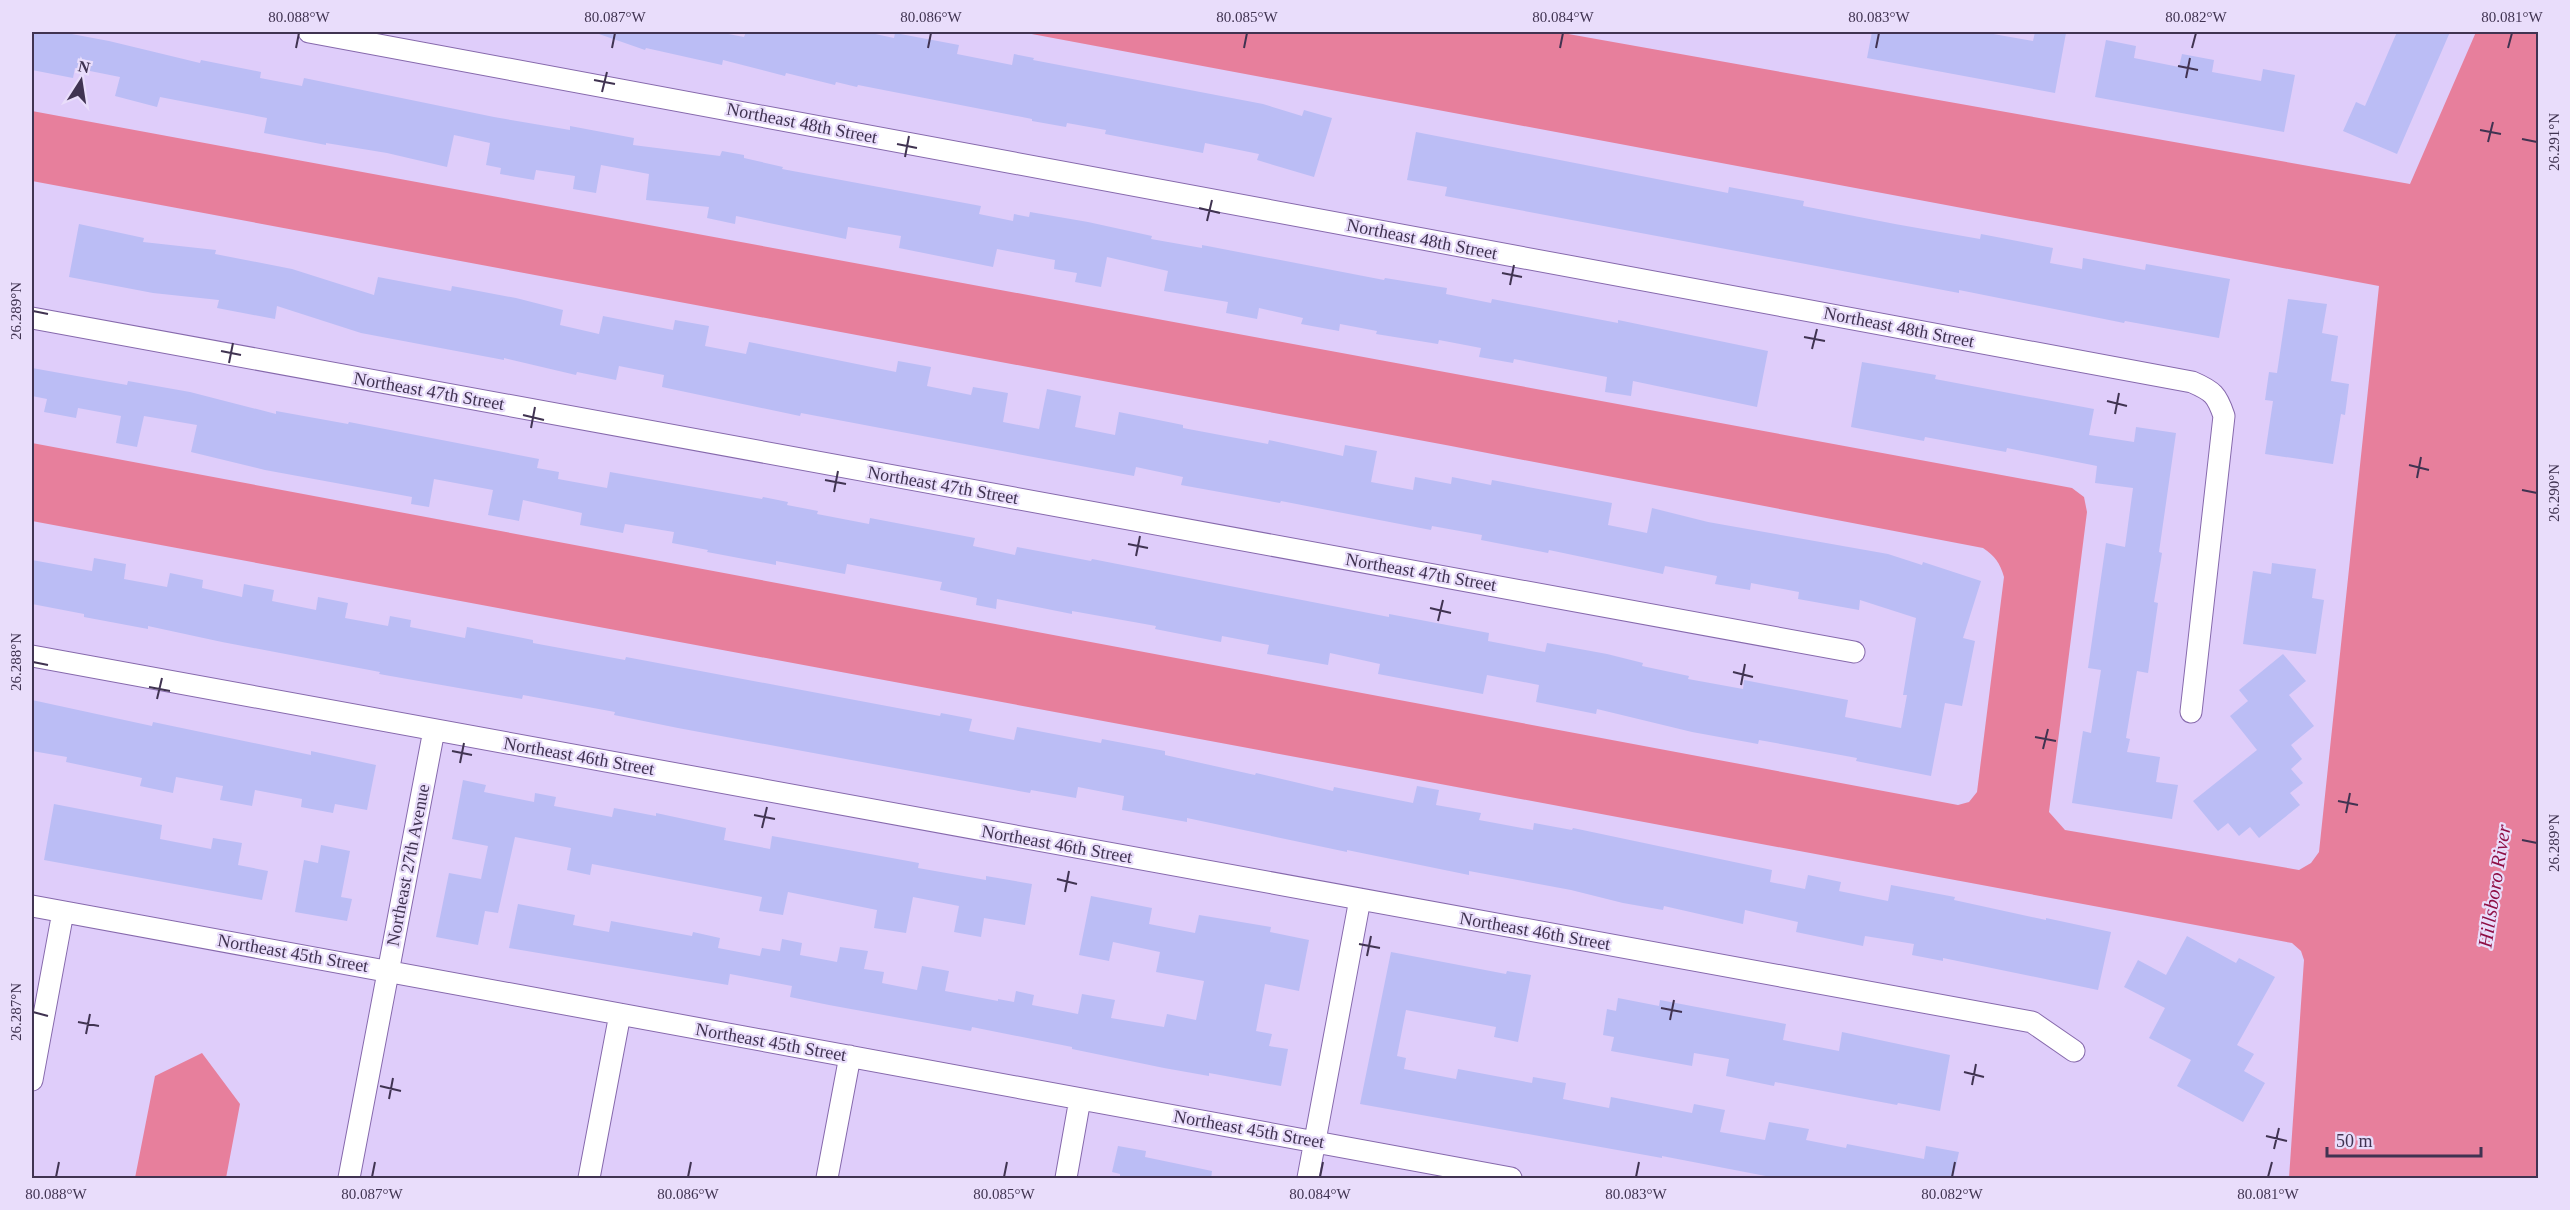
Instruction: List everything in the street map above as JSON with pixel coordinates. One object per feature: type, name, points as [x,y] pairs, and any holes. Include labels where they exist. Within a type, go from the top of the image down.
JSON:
[{"type":"street","name":"Northeast 48th Street","points":[[309,32],[2192,382],[2218,397],[2224,416],[2192,712]]},
{"type":"street","name":"Northeast 47th Street","points":[[32,318],[1854,652]]},
{"type":"street","name":"Northeast 46th Street","points":[[32,656],[2032,1022],[2074,1051]]},
{"type":"street","name":"Northeast 27th Avenue","points":[[349,1179],[434,729]]},
{"type":"street","points":[[1308,1179],[1360,899]]},
{"type":"street","name":"Northeast 45th Street","points":[[32,906],[1511,1179]]},
{"type":"street","points":[[32,1080],[63,912]]},
{"type":"street","points":[[589,1179],[620,1014]]},
{"type":"street","points":[[827,1179],[850,1056]]},
{"type":"street","points":[[1066,1179],[1080,1099]]},
{"type":"water","name":"Hillsboro River","points":[[1021,32],[1557,32],[2410,184],[2476,32],[2538,32],[2538,1178],[2289,1178],[2304,960],[2301,951],[2292,943],[32,521],[32,443],[1958,805],[1969,802],[1977,792],[2004,577],[1996,560],[1983,548],[1451,446],[32,181],[32,111],[2072,488],[2084,497],[2087,512],[2049,812],[2065,830],[2299,870],[2311,863],[2319,852],[2379,286]]},
{"type":"water","points":[[202,1053],[240,1104],[226,1178],[135,1178],[155,1076]]},
{"type":"building","points":[[32,32],[61,32],[109,41],[200,63],[201,60],[261,72],[260,78],[302,86],[304,78],[494,117],[570,130],[570,126],[634,138],[633,145],[720,156],[722,151],[744,155],[744,158],[783,167],[782,169],[981,206],[979,214],[1013,221],[1014,214],[1029,217],[1030,212],[1152,236],[1151,239],[1202,248],[1202,245],[1384,280],[1385,278],[1447,288],[1446,294],[1491,303],[1492,299],[1618,323],[1618,320],[1768,351],[1757,407],[1633,381],[1631,396],[1605,392],[1607,377],[1514,359],[1513,363],[1479,357],[1481,348],[1439,340],[1438,344],[1376,334],[1377,331],[1340,324],[1339,331],[1301,324],[1303,318],[1259,308],[1257,319],[1226,313],[1228,302],[1164,291],[1168,271],[1107,257],[1101,287],[1075,282],[1077,273],[1054,269],[1055,260],[997,249],[993,267],[899,248],[901,236],[848,227],[846,239],[736,216],[735,224],[707,218],[709,207],[646,200],[649,174],[601,165],[596,193],[573,189],[575,176],[536,170],[534,180],[500,174],[501,168],[486,165],[490,143],[454,135],[447,167],[387,153],[326,143],[326,145],[264,133],[267,118],[160,97],[157,107],[115,96],[120,77],[75,68],[73,78],[32,70]]},
{"type":"building","points":[[599,32],[718,32],[744,37],[746,32],[866,32],[894,38],[895,33],[959,45],[957,54],[1012,65],[1014,54],[1034,58],[1033,60],[1263,104],[1302,116],[1304,110],[1332,118],[1314,177],[1257,160],[1259,154],[1205,143],[1203,153],[1105,134],[1106,130],[1067,123],[1066,127],[858,85],[857,87],[836,82],[835,85],[786,73],[785,76],[723,60],[722,65],[646,48],[645,50],[599,34]]},
{"type":"building","points":[[1872,32],[1982,32],[2033,41],[2035,32],[2066,33],[2055,93],[1867,58]]},
{"type":"building","points":[[2397,32],[2450,32],[2397,154],[2343,131],[2356,102],[2365,106]]},
{"type":"building","points":[[2106,40],[2136,46],[2134,58],[2179,67],[2182,54],[2214,60],[2212,72],[2261,81],[2263,69],[2295,75],[2284,132],[2095,97]]},
{"type":"building","points":[[1416,132],[1728,193],[1729,187],[1804,201],[1803,206],[1895,224],[1980,239],[1981,234],[2053,248],[2050,263],[2082,269],[2083,258],[2145,270],[2146,264],[2230,279],[2219,338],[2125,321],[2124,323],[1959,290],[1959,293],[1445,196],[1447,187],[1407,180]]},
{"type":"building","points":[[79,224],[144,238],[143,242],[216,250],[215,254],[292,269],[374,295],[378,277],[451,291],[452,286],[516,298],[563,310],[560,325],[599,334],[603,316],[673,330],[675,320],[709,326],[705,346],[746,354],[749,342],[896,372],[898,361],[931,367],[927,386],[971,395],[973,387],[1008,393],[1003,422],[1039,429],[1047,389],[1081,396],[1075,427],[1115,435],[1119,412],[1183,425],[1183,428],[1268,444],[1269,440],[1343,456],[1345,445],[1377,451],[1371,482],[1413,490],[1415,477],[1451,484],[1452,477],[1491,485],[1492,480],[1612,503],[1608,525],[1647,533],[1652,508],[1708,522],[1888,554],[1922,565],[1923,562],[1981,581],[1963,638],[1975,641],[1962,706],[1945,703],[1931,776],[1856,761],[1857,758],[1759,740],[1758,744],[1692,732],[1597,709],[1596,714],[1536,702],[1539,685],[1487,675],[1483,694],[1378,674],[1380,664],[1330,653],[1328,665],[1267,654],[1269,645],[1222,636],[1221,642],[1155,629],[1156,626],[1072,611],[1072,614],[997,599],[996,609],[976,605],[977,598],[940,590],[942,582],[847,564],[845,574],[776,561],[776,565],[707,552],[708,550],[672,543],[674,532],[625,524],[623,533],[580,525],[582,513],[523,500],[519,521],[488,515],[493,490],[434,479],[429,507],[411,504],[412,497],[265,470],[191,452],[197,425],[144,416],[137,447],[116,443],[121,416],[78,408],[76,418],[44,412],[47,399],[32,396],[32,368],[127,385],[128,381],[190,392],[276,414],[276,411],[348,424],[349,422],[539,459],[537,468],[559,472],[558,479],[607,488],[610,472],[762,499],[763,497],[788,502],[787,505],[818,511],[817,514],[869,524],[870,518],[975,538],[973,546],[1015,555],[1017,547],[1091,561],[1092,559],[1389,617],[1389,614],[1489,633],[1488,641],[1545,652],[1547,643],[1607,654],[1643,663],[1642,666],[1689,676],[1688,679],[1743,689],[1744,680],[1848,700],[1845,717],[1901,728],[1907,695],[1903,695],[1916,618],[1860,600],[1859,610],[1798,599],[1799,592],[1751,583],[1750,590],[1715,584],[1717,576],[1665,566],[1663,574],[1549,550],[1548,553],[1481,540],[1482,535],[1432,526],[1431,530],[1281,501],[1280,503],[1181,485],[1183,477],[1136,467],[1134,476],[801,413],[800,416],[662,387],[664,375],[619,366],[616,380],[577,372],[576,375],[504,358],[504,360],[361,333],[277,306],[275,319],[217,308],[219,300],[153,293],[69,277]]},
{"type":"building","points":[[2288,299],[2327,304],[2322,333],[2338,336],[2331,381],[2349,384],[2345,415],[2341,414],[2333,464],[2265,454],[2273,401],[2265,400],[2269,372],[2277,373]]},
{"type":"building","points":[[1862,362],[1936,375],[1935,379],[2094,409],[2089,435],[2134,442],[2136,427],[2176,433],[2159,552],[2162,553],[2154,602],[2158,603],[2148,673],[2137,671],[2126,738],[2130,739],[2127,752],[2160,757],[2156,782],[2178,785],[2172,819],[2072,803],[2083,731],[2091,733],[2101,670],[2088,668],[2106,543],[2125,547],[2133,488],[2095,483],[2097,466],[2007,448],[2006,452],[1925,437],[1924,441],[1851,427]]},
{"type":"building","points":[[94,558],[126,564],[124,579],[167,587],[170,573],[203,580],[202,588],[242,597],[244,584],[274,590],[272,601],[316,610],[318,597],[348,603],[345,618],[388,626],[390,616],[411,620],[410,627],[465,638],[467,627],[533,640],[533,643],[625,660],[626,657],[940,716],[941,713],[972,719],[969,731],[1014,740],[1017,727],[1101,743],[1102,739],[1165,751],[1165,755],[1255,775],[1256,773],[1333,791],[1334,787],[1413,803],[1417,786],[1439,790],[1436,805],[1481,813],[1479,820],[1533,830],[1534,823],[1572,830],[1573,828],[1772,870],[1770,882],[1805,889],[1808,875],[1841,882],[1839,891],[1888,901],[1891,885],[1955,897],[1954,900],[2046,920],[2046,918],[2111,932],[2098,990],[1943,958],[1943,961],[1912,955],[1914,944],[1865,936],[1863,946],[1796,932],[1798,922],[1745,910],[1743,924],[1664,906],[1663,910],[1623,903],[1571,890],[1469,871],[1469,875],[1187,818],[1187,822],[1122,810],[1124,796],[1078,787],[1076,798],[1031,790],[1030,793],[678,728],[614,715],[615,712],[523,695],[522,699],[379,674],[380,672],[148,626],[148,629],[84,617],[84,614],[32,604],[32,560],[92,571]]},
{"type":"building","points":[[2272,563],[2316,569],[2312,598],[2324,600],[2316,654],[2243,644],[2253,571],[2271,574]]},
{"type":"building","points":[[2283,654],[2306,681],[2289,695],[2314,726],[2291,745],[2302,759],[2291,769],[2303,783],[2290,793],[2300,805],[2259,838],[2250,827],[2239,836],[2228,823],[2218,831],[2193,801],[2257,750],[2230,716],[2248,701],[2239,690]]},
{"type":"building","points":[[32,700],[152,726],[153,722],[311,755],[311,751],[376,765],[367,810],[335,804],[333,813],[301,807],[302,799],[255,790],[252,806],[220,800],[223,786],[176,777],[173,793],[140,786],[142,778],[66,762],[67,757],[32,751]]},
{"type":"building","points":[[463,780],[486,785],[484,792],[534,802],[535,793],[556,797],[554,806],[612,817],[614,808],[656,816],[656,813],[726,828],[724,840],[770,849],[772,836],[919,863],[918,868],[986,880],[986,876],[1032,884],[1025,925],[984,918],[981,937],[954,932],[959,906],[913,897],[906,933],[874,928],[877,910],[788,892],[783,915],[759,911],[762,897],[592,864],[590,875],[567,870],[571,848],[515,837],[498,913],[485,911],[478,945],[436,937],[449,873],[481,879],[488,846],[452,839]]},
{"type":"building","points":[[54,804],[162,825],[160,839],[211,849],[213,838],[242,843],[238,865],[268,871],[262,900],[44,860]]},
{"type":"building","points":[[321,845],[350,851],[341,897],[352,899],[347,921],[295,912],[304,860],[318,863]]},
{"type":"building","points":[[1091,896],[1152,908],[1149,924],[1195,933],[1199,915],[1271,927],[1270,932],[1309,940],[1299,991],[1265,984],[1256,1031],[1272,1034],[1269,1046],[1288,1049],[1281,1086],[1209,1073],[1209,1076],[1164,1068],[972,1027],[971,1031],[829,1005],[790,997],[792,986],[730,974],[728,985],[509,948],[518,904],[575,915],[573,925],[609,932],[611,921],[692,936],[693,932],[720,938],[718,948],[760,956],[762,948],[780,951],[782,939],[802,943],[800,955],[837,962],[840,947],[868,951],[864,969],[884,972],[882,983],[917,990],[922,966],[949,971],[945,991],[1014,1002],[1016,991],[1034,995],[1032,1005],[1078,1014],[1082,994],[1115,1000],[1111,1018],[1164,1027],[1167,1014],[1196,1020],[1204,981],[1156,972],[1160,952],[1113,942],[1109,961],[1079,955]]},
{"type":"building","points":[[2187,936],[2236,963],[2239,958],[2275,977],[2237,1045],[2254,1054],[2244,1071],[2265,1083],[2243,1122],[2177,1086],[2191,1060],[2149,1038],[2165,1008],[2124,987],[2138,960],[2166,975]]},
{"type":"building","points":[[1391,952],[1506,974],[1507,971],[1531,975],[1518,1042],[1494,1037],[1496,1027],[1406,1010],[1397,1056],[1406,1058],[1404,1069],[1456,1079],[1458,1069],[1532,1083],[1533,1077],[1566,1083],[1563,1099],[1609,1108],[1611,1097],[1692,1113],[1694,1104],[1725,1110],[1720,1132],[1765,1140],[1769,1122],[1809,1129],[1806,1140],[1846,1148],[1847,1144],[1924,1159],[1926,1146],[1959,1152],[1953,1179],[1781,1179],[1360,1104]]},
{"type":"building","points":[[1618,998],[1659,1006],[1660,1000],[1786,1024],[1783,1040],[1839,1051],[1842,1032],[1950,1055],[1940,1111],[1775,1082],[1774,1086],[1726,1076],[1729,1059],[1694,1053],[1692,1066],[1611,1051],[1614,1037],[1603,1035],[1607,1009],[1616,1011]]},
{"type":"building","points":[[1118,1146],[1146,1151],[1145,1157],[1212,1171],[1211,1179],[1120,1179],[1120,1174],[1112,1172]]}]
